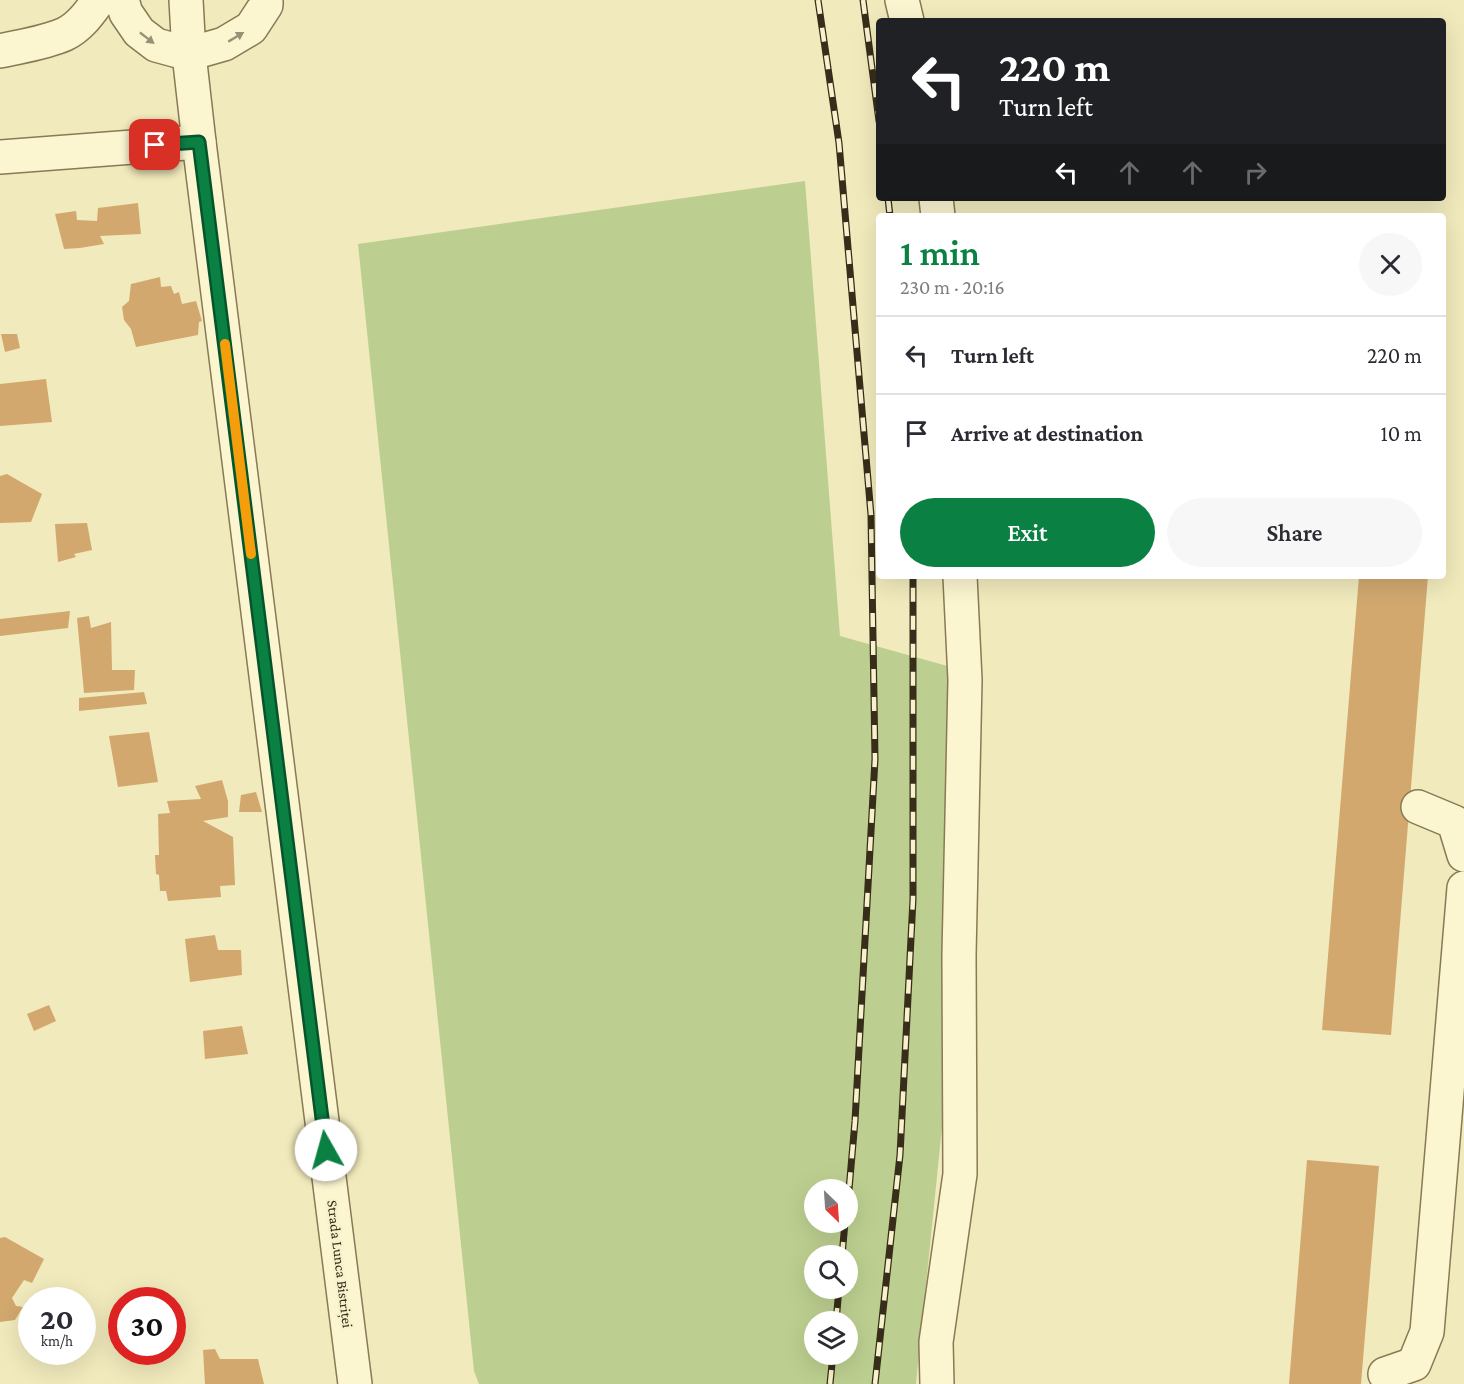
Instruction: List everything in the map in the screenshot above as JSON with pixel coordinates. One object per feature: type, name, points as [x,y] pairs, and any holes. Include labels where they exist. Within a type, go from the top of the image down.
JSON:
[{"type":"street","points":[[0,51],[38,43],[67,33],[87,17],[99,0]]},
{"type":"street","points":[[122,0],[126,12],[139,32],[156,45],[189,54],[224,44],[251,28],[266,5],[266,0]]},
{"type":"street","name":"Strada Lunca Bistriței","points":[[186,0],[189,54],[199,142],[355,1384]]},
{"type":"street","points":[[902,0],[906,18]]},
{"type":"street","points":[[0,157],[199,142]]},
{"type":"street","points":[[936,1384],[936,1342],[960,1174],[959,955],[965,680],[960,579]]},
{"type":"street","points":[[1418,807],[1454,822],[1464,855]]},
{"type":"street","points":[[1386,1374],[1414,1365],[1427,1332],[1453,1145],[1464,888]]},
{"type":"green space","points":[[805,181],[840,636],[958,669],[961,939],[916,1384],[479,1384],[474,1371],[358,244]]},
{"type":"building","points":[[138,203],[141,234],[100,236],[104,244],[64,249],[55,214],[76,211],[77,220],[97,221],[98,208]]},
{"type":"building","points":[[160,277],[161,287],[171,286],[174,294],[179,292],[182,304],[196,301],[202,321],[199,322],[198,335],[136,347],[131,329],[124,320],[122,307],[129,301],[131,284]]},
{"type":"building","points":[[1,334],[17,334],[20,348],[5,352]]},
{"type":"building","points":[[46,379],[52,422],[0,426],[0,384]]},
{"type":"building","points":[[7,474],[42,494],[31,522],[0,523],[0,476]]},
{"type":"building","points":[[87,523],[92,550],[74,554],[76,557],[58,562],[55,524]]},
{"type":"building","points":[[1359,579],[1428,579],[1391,1035],[1322,1030]]},
{"type":"building","points":[[70,611],[68,628],[0,636],[0,619]]},
{"type":"building","points":[[89,616],[91,628],[111,622],[112,670],[135,670],[134,690],[84,693],[77,618]]},
{"type":"building","points":[[144,692],[147,704],[79,711],[79,698]]},
{"type":"building","points":[[149,732],[158,782],[118,787],[109,736]]},
{"type":"building","points":[[222,780],[228,801],[228,817],[203,821],[233,837],[235,885],[220,886],[221,897],[168,901],[166,891],[160,891],[159,875],[156,874],[155,855],[159,855],[158,814],[170,813],[167,801],[201,799],[195,786]]},
{"type":"building","points":[[256,792],[262,812],[239,812],[241,795]]},
{"type":"building","points":[[215,935],[218,950],[241,950],[242,975],[190,982],[185,939]]},
{"type":"building","points":[[49,1005],[56,1021],[34,1031],[27,1014]]},
{"type":"building","points":[[242,1026],[248,1054],[205,1059],[203,1031]]},
{"type":"building","points":[[1307,1160],[1379,1166],[1361,1384],[1289,1384]]},
{"type":"building","points":[[5,1237],[44,1259],[32,1283],[24,1280],[12,1298],[18,1306],[18,1315],[15,1320],[0,1322],[0,1238]]},
{"type":"building","points":[[215,1349],[220,1359],[258,1359],[264,1384],[205,1384],[203,1350]]},
{"type":"railway","points":[[818,0],[839,143],[871,515],[875,759],[850,1179]]},
{"type":"railway","points":[[863,0],[876,98]]},
{"type":"railway","points":[[888,201],[890,213]]},
{"type":"railway","points":[[875,1384],[900,1155],[913,899],[913,579]]},
{"type":"railway","points":[[843,1245],[844,1233]]},
{"type":"railway","points":[[837,1311],[838,1299]]},
{"type":"railway","points":[[830,1384],[832,1365]]},
{"type":"slow traffic","points":[[225,344],[251,554]]},
{"type":"route","points":[[155,145],[199,142],[326,1150]]}]
